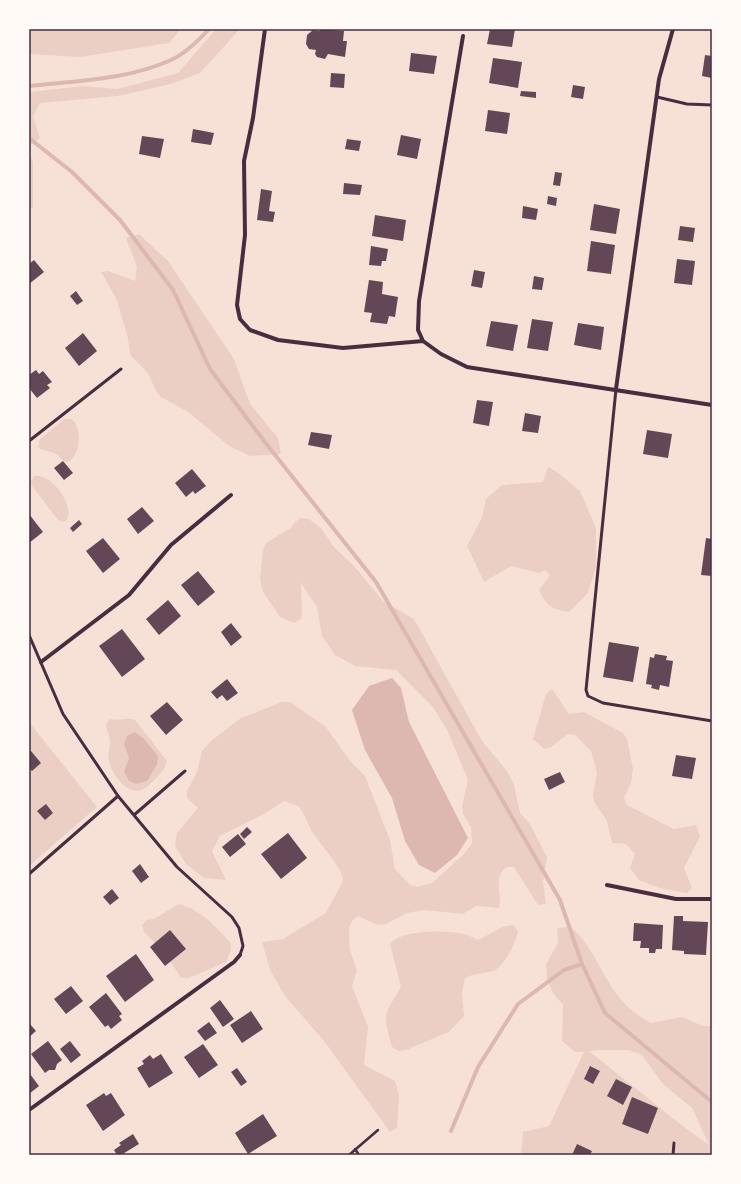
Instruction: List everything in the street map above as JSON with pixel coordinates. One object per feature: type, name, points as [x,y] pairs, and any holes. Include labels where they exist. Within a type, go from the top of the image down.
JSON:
[{"type":"street","points":[[264,29],[254,118],[244,161],[245,235],[237,305],[240,319],[250,330],[278,340],[343,348],[424,341]]},
{"type":"street","points":[[616,389],[659,79],[673,29]]},
{"type":"street","points":[[463,36],[419,301],[418,330],[424,341],[441,354],[467,367],[712,405]]},
{"type":"street","points":[[41,662],[129,596],[171,545],[231,495]]},
{"type":"street","points":[[608,885],[676,899],[712,899]]},
{"type":"street","points":[[29,1110],[234,962],[240,955]]},
{"type":"lane","points":[[657,97],[687,104],[712,105]]},
{"type":"lane","points":[[29,441],[121,369]]},
{"type":"lane","points":[[616,389],[586,690],[588,696],[603,703],[712,721]]},
{"type":"lane","points":[[29,635],[63,714],[118,796],[177,867],[232,917],[243,937],[243,946],[240,955]]},
{"type":"lane","points":[[134,815],[185,772]]},
{"type":"lane","points":[[29,874],[118,796]]},
{"type":"lane","points":[[673,1155],[674,1143]]},
{"type":"path","points":[[349,1155],[378,1130]]},
{"type":"path","points":[[355,1149],[359,1155]]},
{"type":"shaded area","points":[[29,29],[181,29],[169,43],[80,57],[29,54]]},
{"type":"shaded area","points":[[216,29],[240,29],[200,73],[171,84],[118,96],[40,103],[33,116],[40,138],[29,146],[29,92],[84,86],[117,89],[178,73]]},
{"type":"shaded area","points":[[29,153],[33,162],[33,208],[29,208]]},
{"type":"shaded area","points":[[139,234],[168,261],[234,359],[250,404],[278,438],[281,454],[250,456],[229,446],[187,411],[161,397],[156,391],[148,373],[131,356],[127,334],[116,298],[101,272],[108,271],[135,281],[137,267],[126,238]]},
{"type":"shaded area","points":[[64,419],[72,419],[79,435],[76,454],[68,462],[52,452],[42,450],[38,447],[40,439]]},
{"type":"shaded area","points":[[548,467],[557,472],[580,491],[596,528],[596,567],[588,593],[569,612],[554,608],[548,604],[542,596],[539,590],[550,575],[545,570],[539,573],[511,566],[484,582],[467,546],[482,517],[486,499],[502,485],[543,482]]},
{"type":"shaded area","points":[[34,476],[42,476],[49,480],[62,494],[68,511],[68,518],[64,522],[58,520],[32,486],[31,482]]},
{"type":"shaded area","points":[[301,518],[309,519],[321,528],[334,547],[355,567],[383,601],[414,619],[482,741],[507,771],[514,785],[520,813],[530,824],[547,857],[543,882],[546,904],[538,905],[514,867],[507,867],[503,871],[499,880],[499,908],[476,906],[463,914],[425,910],[407,913],[386,924],[378,925],[358,916],[352,921],[349,928],[350,950],[357,971],[352,986],[368,1027],[364,1065],[395,1081],[399,1095],[397,1128],[390,1132],[324,1041],[285,996],[270,970],[262,942],[283,939],[326,913],[343,881],[342,874],[312,832],[302,811],[298,806],[284,801],[264,814],[220,836],[212,851],[226,880],[204,878],[186,864],[175,846],[177,833],[198,808],[187,798],[187,791],[197,772],[202,751],[212,740],[241,718],[282,702],[290,702],[326,727],[350,761],[365,776],[390,840],[395,869],[410,885],[417,887],[432,883],[464,854],[472,843],[471,827],[463,814],[462,806],[468,780],[448,732],[433,707],[396,670],[355,666],[335,655],[322,636],[317,607],[301,583],[301,619],[294,623],[280,617],[263,592],[260,579],[263,550],[266,543],[291,528],[295,522]]},
{"type":"shaded area","points":[[392,678],[401,688],[409,722],[468,838],[457,855],[435,873],[419,865],[405,841],[392,798],[365,750],[352,710],[369,686]]},
{"type":"shaded area","points":[[552,689],[569,714],[584,712],[623,733],[627,739],[633,769],[631,783],[624,798],[627,805],[674,829],[696,825],[700,837],[684,868],[692,888],[687,893],[659,888],[639,880],[630,868],[635,854],[626,844],[612,843],[607,821],[595,803],[593,795],[597,773],[591,751],[575,735],[568,734],[551,747],[544,749],[533,739],[546,694]]},
{"type":"shaded area","points":[[110,719],[135,720],[167,761],[160,774],[143,790],[137,791],[124,786],[111,768],[108,756],[110,740],[106,725]]},
{"type":"shaded area","points":[[29,722],[97,807],[29,866]]},
{"type":"shaded area","points":[[135,732],[144,739],[158,756],[157,764],[147,781],[136,784],[129,781],[124,772],[129,758],[124,744],[127,736]]},
{"type":"shaded area","points":[[179,904],[201,914],[230,942],[231,950],[226,962],[189,978],[181,978],[165,953],[144,932],[142,925],[147,920],[154,919]]},
{"type":"shaded area","points":[[513,925],[518,931],[517,935],[510,953],[499,968],[465,978],[462,993],[464,1016],[449,1032],[406,1050],[398,1051],[392,1047],[387,1028],[386,1016],[401,987],[390,944],[396,939],[414,933],[436,931],[468,935],[478,940],[505,926]]},
{"type":"shaded area","points":[[571,927],[579,935],[591,951],[618,996],[629,1008],[642,1018],[651,1023],[682,1017],[703,1026],[712,1026],[712,1155],[521,1155],[523,1132],[549,1126],[584,1052],[575,1052],[562,1041],[563,1005],[553,993],[547,979],[546,964],[558,943],[557,928]],"holes":[[[628,1050],[642,1055],[663,1084],[692,1108],[709,1145],[684,1127],[589,1051]]]},
{"type":"building","points":[[320,29],[344,31],[343,41],[347,41],[345,57],[328,54],[325,59],[317,57],[315,54],[316,50],[309,49],[306,44],[307,35],[313,30],[320,31]]},
{"type":"building","points":[[490,29],[515,29],[512,47],[487,44]]},
{"type":"building","points":[[411,53],[437,56],[434,74],[409,71]]},
{"type":"building","points":[[705,55],[712,56],[712,78],[702,76]]},
{"type":"building","points":[[493,58],[522,62],[518,88],[489,83]]},
{"type":"building","points":[[331,73],[345,74],[344,88],[330,87]]},
{"type":"building","points":[[573,85],[585,87],[583,99],[571,97]]},
{"type":"building","points":[[521,91],[536,92],[536,98],[520,96]]},
{"type":"building","points":[[488,110],[510,113],[507,134],[485,131]]},
{"type":"building","points":[[193,129],[214,133],[211,145],[191,142]]},
{"type":"building","points":[[401,135],[421,139],[417,159],[397,155]]},
{"type":"building","points":[[142,136],[164,139],[160,158],[139,154]]},
{"type":"building","points":[[347,139],[361,141],[359,151],[345,149]]},
{"type":"building","points":[[555,172],[562,173],[560,186],[553,185]]},
{"type":"building","points":[[344,183],[362,185],[360,195],[343,194]]},
{"type":"building","points":[[261,189],[272,191],[269,211],[275,212],[273,222],[257,220]]},
{"type":"building","points":[[548,196],[557,198],[556,206],[547,204]]},
{"type":"building","points":[[594,204],[620,209],[616,234],[590,230]]},
{"type":"building","points":[[523,206],[538,209],[536,220],[522,218]]},
{"type":"building","points":[[375,215],[406,220],[403,241],[372,236]]},
{"type":"building","points":[[680,226],[695,228],[693,242],[678,240]]},
{"type":"building","points":[[591,241],[615,245],[611,274],[587,271]]},
{"type":"building","points":[[371,246],[388,249],[386,261],[382,261],[381,266],[369,265]]},
{"type":"building","points":[[677,259],[695,261],[692,285],[674,283]]},
{"type":"building","points":[[34,260],[44,272],[29,284],[29,264]]},
{"type":"building","points":[[474,270],[485,272],[482,288],[471,286]]},
{"type":"building","points":[[534,276],[544,278],[542,290],[532,289]]},
{"type":"building","points":[[369,280],[383,282],[382,294],[398,297],[395,317],[389,316],[387,324],[370,322],[372,313],[364,312]]},
{"type":"building","points":[[76,291],[83,301],[77,305],[70,296]]},
{"type":"building","points":[[532,319],[553,322],[548,351],[527,348]]},
{"type":"building","points":[[491,321],[518,325],[513,351],[486,346]]},
{"type":"building","points":[[578,323],[604,327],[601,350],[574,345]]},
{"type":"building","points":[[83,333],[97,351],[79,366],[65,348]]},
{"type":"building","points":[[36,370],[39,374],[43,371],[52,382],[47,385],[50,388],[37,398],[29,388],[29,375]]},
{"type":"building","points":[[477,400],[493,402],[489,426],[473,423]]},
{"type":"building","points":[[525,413],[541,416],[538,433],[522,431]]},
{"type":"building","points":[[647,430],[672,434],[668,458],[643,454]]},
{"type":"building","points":[[311,432],[332,435],[329,449],[308,445]]},
{"type":"building","points":[[63,461],[73,473],[64,480],[54,468]]},
{"type":"building","points":[[192,469],[206,486],[195,494],[193,491],[186,497],[175,483]]},
{"type":"building","points":[[142,507],[154,521],[138,534],[127,519]]},
{"type":"building","points":[[29,514],[43,532],[29,543]]},
{"type":"building","points":[[79,520],[82,524],[73,532],[70,528]]},
{"type":"building","points":[[103,538],[120,559],[103,573],[86,551]]},
{"type":"building","points":[[706,538],[712,539],[712,576],[701,575]]},
{"type":"building","points":[[198,571],[215,592],[198,606],[181,585]]},
{"type":"building","points":[[168,600],[181,616],[159,635],[146,619]]},
{"type":"building","points":[[231,623],[242,637],[231,646],[221,632]]},
{"type":"building","points":[[122,629],[145,659],[122,677],[99,646]]},
{"type":"building","points":[[609,642],[639,647],[633,682],[603,677]]},
{"type":"building","points":[[655,654],[667,656],[666,660],[673,661],[669,687],[660,685],[659,690],[651,688],[652,685],[646,684],[650,657],[654,658]]},
{"type":"building","points":[[227,679],[238,693],[227,701],[222,695],[217,699],[211,692]]},
{"type":"building","points":[[167,702],[183,720],[166,735],[150,716]]},
{"type":"building","points":[[31,751],[41,763],[32,771],[29,768],[29,753]]},
{"type":"building","points":[[676,755],[696,758],[692,779],[672,776]]},
{"type":"building","points":[[560,772],[565,782],[549,790],[544,779]]},
{"type":"building","points":[[46,804],[53,813],[45,820],[37,811]]},
{"type":"building","points":[[247,827],[252,832],[244,839],[240,834]]},
{"type":"building","points":[[288,833],[307,858],[281,879],[261,854]]},
{"type":"building","points":[[238,834],[246,844],[230,857],[222,847]]},
{"type":"building","points":[[140,864],[149,877],[141,883],[132,871]]},
{"type":"building","points":[[112,889],[119,898],[110,905],[103,897]]},
{"type":"building","points":[[674,916],[683,916],[683,921],[708,922],[706,955],[684,954],[684,951],[672,950]]},
{"type":"building","points":[[634,923],[663,925],[662,949],[656,949],[655,953],[649,953],[649,948],[640,948],[641,941],[633,941]]},
{"type":"building","points":[[170,930],[186,949],[165,966],[150,947]]},
{"type":"building","points":[[136,954],[154,980],[125,1002],[106,976]]},
{"type":"building","points":[[71,986],[83,1001],[66,1014],[54,999]]},
{"type":"building","points":[[106,993],[122,1014],[119,1016],[122,1020],[111,1029],[108,1025],[105,1027],[89,1007]]},
{"type":"building","points":[[220,1000],[234,1019],[223,1027],[210,1008]]},
{"type":"building","points":[[251,1011],[263,1029],[242,1043],[230,1025]]},
{"type":"building","points":[[209,1022],[217,1033],[205,1041],[197,1031]]},
{"type":"building","points":[[29,1023],[36,1031],[29,1037]]},
{"type":"building","points":[[48,1041],[62,1060],[57,1064],[55,1070],[49,1070],[45,1073],[31,1054]]},
{"type":"building","points":[[70,1041],[81,1055],[71,1063],[60,1049]]},
{"type":"building","points":[[203,1044],[218,1065],[199,1078],[184,1057]]},
{"type":"building","points":[[161,1054],[173,1073],[149,1088],[137,1068],[144,1064],[142,1061],[150,1055],[153,1059]]},
{"type":"building","points":[[590,1066],[600,1071],[593,1084],[584,1079]]},
{"type":"building","points":[[237,1068],[247,1082],[241,1086],[231,1072]]},
{"type":"building","points":[[30,1074],[39,1086],[29,1094],[29,1075]]},
{"type":"building","points":[[616,1079],[632,1087],[623,1105],[607,1096]]},
{"type":"building","points":[[104,1093],[106,1096],[111,1093],[125,1115],[103,1131],[86,1105]]},
{"type":"building","points":[[632,1097],[658,1108],[648,1134],[622,1124]]},
{"type":"building","points":[[263,1114],[277,1136],[248,1154],[235,1133]]},
{"type":"building","points":[[133,1134],[139,1144],[121,1155],[117,1155],[114,1150],[121,1145],[119,1143]]},
{"type":"building","points":[[577,1144],[592,1151],[590,1155],[572,1155]]},
{"type":"waterway","points":[[29,86],[101,79],[154,67],[181,54],[209,29]]},
{"type":"waterway","points":[[29,138],[72,172],[120,220],[173,290],[210,369],[264,441],[376,582],[560,900],[582,964],[605,1013],[712,1102]]},
{"type":"waterway","points":[[451,1131],[478,1067],[518,1004],[564,970],[582,964]]}]
